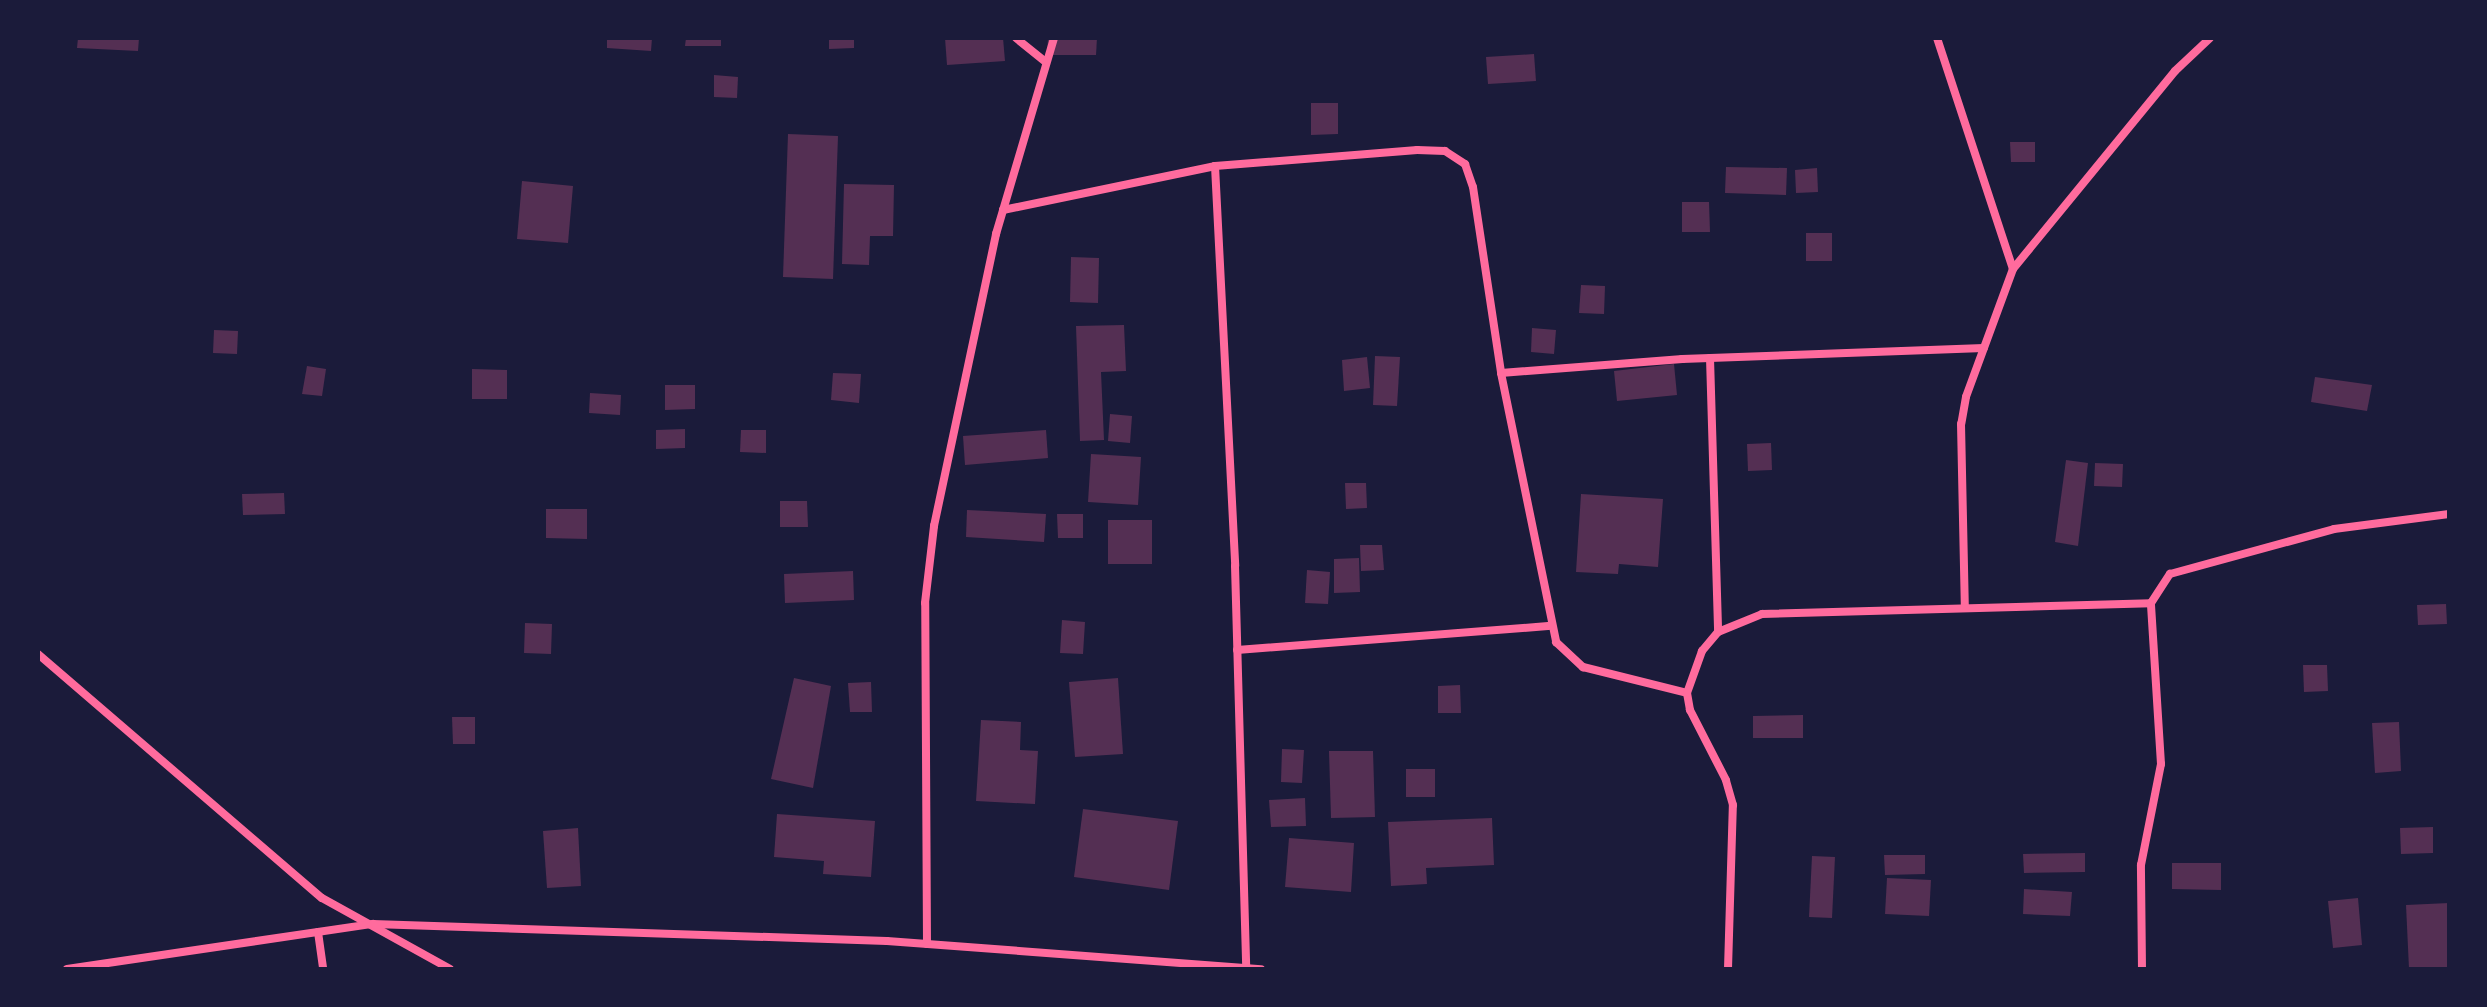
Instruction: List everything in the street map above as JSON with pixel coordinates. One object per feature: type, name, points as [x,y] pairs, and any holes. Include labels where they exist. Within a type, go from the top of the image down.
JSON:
[{"type":"street","points":[[1016,38],[1046,62]]},
{"type":"street","points":[[927,944],[925,603],[955,411],[1003,210],[1054,38]]},
{"type":"street","points":[[1937,38],[2013,269]]},
{"type":"street","points":[[1965,608],[1961,424],[2013,269],[2175,71],[2210,38]]},
{"type":"street","points":[[1003,210],[1215,166],[1417,150],[1445,151],[1465,164],[1473,187],[1501,373],[1551,626],[1567,657],[1583,667],[1687,693]]},
{"type":"street","points":[[1215,166],[1237,650],[1246,968]]},
{"type":"street","points":[[1501,373],[1710,358],[1984,348]]},
{"type":"street","points":[[1710,358],[1718,632]]},
{"type":"street","points":[[2142,969],[2141,865],[2161,764],[2151,603],[2170,574],[2183,567],[2334,529],[2449,514]]},
{"type":"street","points":[[1728,969],[1733,805],[1690,710],[1687,693],[1702,651],[1718,632],[1762,614],[2151,603]]},
{"type":"street","points":[[1237,650],[1551,626]]},
{"type":"street","points":[[38,654],[322,898],[450,969]]},
{"type":"street","points":[[67,969],[373,924],[927,944],[1261,969]]},
{"type":"street","points":[[318,932],[323,969]]},
{"type":"street","points":[[1107,958],[1107,969]]},
{"type":"building","points":[[78,38],[139,38],[138,51],[77,48]]},
{"type":"building","points":[[607,38],[652,38],[651,51],[607,48]]},
{"type":"building","points":[[686,38],[721,38],[721,46],[685,46]]},
{"type":"building","points":[[829,38],[854,38],[854,48],[829,49]]},
{"type":"building","points":[[945,38],[1003,38],[1005,61],[947,65]]},
{"type":"building","points":[[1048,38],[1097,38],[1096,55],[1047,55]]},
{"type":"building","points":[[1534,54],[1536,81],[1488,84],[1486,57]]},
{"type":"building","points":[[714,75],[738,77],[737,98],[714,97]]},
{"type":"building","points":[[1311,103],[1338,103],[1338,134],[1311,135]]},
{"type":"building","points":[[788,134],[838,136],[833,279],[783,277]]},
{"type":"building","points":[[2010,142],[2035,142],[2035,162],[2011,162]]},
{"type":"building","points":[[1726,167],[1787,168],[1786,195],[1725,193]]},
{"type":"building","points":[[1817,168],[1818,192],[1796,193],[1795,170]]},
{"type":"building","points":[[522,181],[573,186],[568,243],[517,239]]},
{"type":"building","points":[[844,184],[894,185],[893,236],[870,236],[869,265],[842,264]]},
{"type":"building","points":[[1682,202],[1709,202],[1710,232],[1682,232]]},
{"type":"building","points":[[1806,233],[1832,233],[1832,261],[1806,261]]},
{"type":"building","points":[[1071,257],[1099,258],[1098,303],[1070,302]]},
{"type":"building","points":[[1581,285],[1605,286],[1604,314],[1579,313]]},
{"type":"building","points":[[1124,325],[1126,371],[1101,372],[1104,440],[1080,441],[1076,326]]},
{"type":"building","points":[[1532,328],[1556,330],[1554,354],[1531,352]]},
{"type":"building","points":[[214,330],[238,331],[237,354],[213,353]]},
{"type":"building","points":[[1375,356],[1400,357],[1397,406],[1373,405]]},
{"type":"building","points":[[1367,357],[1370,388],[1344,391],[1342,360]]},
{"type":"building","points":[[1674,364],[1677,395],[1617,401],[1614,371]]},
{"type":"building","points":[[307,366],[326,369],[322,396],[302,394]]},
{"type":"building","points":[[472,369],[507,370],[507,399],[472,399]]},
{"type":"building","points":[[833,373],[861,374],[859,403],[831,400]]},
{"type":"building","points":[[2315,377],[2372,385],[2367,411],[2311,402]]},
{"type":"building","points":[[665,385],[695,385],[695,409],[665,410]]},
{"type":"building","points":[[590,393],[621,395],[620,415],[589,413]]},
{"type":"building","points":[[1110,414],[1132,416],[1130,443],[1108,441]]},
{"type":"building","points":[[685,429],[685,448],[656,449],[656,430]]},
{"type":"building","points":[[741,430],[766,430],[766,453],[740,452]]},
{"type":"building","points":[[1046,430],[1048,458],[965,465],[963,436]]},
{"type":"building","points":[[1771,443],[1772,470],[1748,471],[1747,444]]},
{"type":"building","points":[[1091,454],[1141,457],[1138,505],[1088,502]]},
{"type":"building","points":[[2066,460],[2088,463],[2078,546],[2055,542]]},
{"type":"building","points":[[2095,463],[2123,464],[2122,487],[2094,486]]},
{"type":"building","points":[[1345,483],[1366,483],[1367,508],[1346,509]]},
{"type":"building","points":[[284,493],[285,514],[243,515],[242,494]]},
{"type":"building","points":[[1581,494],[1663,499],[1658,567],[1619,564],[1618,574],[1576,572]]},
{"type":"building","points":[[780,501],[807,501],[808,527],[780,527]]},
{"type":"building","points":[[546,509],[587,509],[587,539],[546,538]]},
{"type":"building","points":[[967,510],[1046,514],[1044,542],[966,537]]},
{"type":"building","points":[[1057,514],[1083,514],[1083,538],[1058,538]]},
{"type":"building","points":[[1108,520],[1152,520],[1152,564],[1108,564]]},
{"type":"building","points":[[1360,545],[1382,545],[1384,570],[1361,571]]},
{"type":"building","points":[[1359,558],[1360,592],[1334,593],[1334,559]]},
{"type":"building","points":[[1307,570],[1330,572],[1328,604],[1305,603]]},
{"type":"building","points":[[853,571],[854,600],[785,603],[784,574]]},
{"type":"building","points":[[2446,604],[2447,624],[2418,625],[2417,605]]},
{"type":"building","points":[[1062,620],[1085,622],[1083,654],[1060,653]]},
{"type":"building","points":[[525,623],[552,624],[551,654],[524,653]]},
{"type":"building","points":[[2303,665],[2327,665],[2328,691],[2304,692]]},
{"type":"building","points":[[794,678],[831,686],[813,788],[771,779]]},
{"type":"building","points":[[1118,678],[1123,754],[1075,757],[1069,682]]},
{"type":"building","points":[[871,682],[872,712],[850,712],[848,683]]},
{"type":"building","points":[[1460,685],[1461,713],[1438,713],[1438,686]]},
{"type":"building","points":[[1803,715],[1803,738],[1753,738],[1753,716]]},
{"type":"building","points":[[452,717],[475,717],[475,744],[453,744]]},
{"type":"building","points":[[981,720],[1021,722],[1020,750],[1038,751],[1035,804],[976,801]]},
{"type":"building","points":[[2399,722],[2401,771],[2375,773],[2372,723]]},
{"type":"building","points":[[1282,749],[1304,750],[1302,783],[1281,782]]},
{"type":"building","points":[[1329,751],[1373,751],[1375,817],[1331,818]]},
{"type":"building","points":[[1406,769],[1435,769],[1435,797],[1406,797]]},
{"type":"building","points":[[1305,798],[1306,826],[1271,827],[1269,800]]},
{"type":"building","points":[[1083,809],[1178,821],[1169,890],[1074,877]]},
{"type":"building","points":[[777,814],[875,821],[871,877],[823,874],[824,861],[774,857]]},
{"type":"building","points":[[1492,818],[1494,865],[1426,868],[1427,884],[1391,886],[1388,822]]},
{"type":"building","points":[[2433,827],[2433,853],[2401,854],[2400,828]]},
{"type":"building","points":[[578,828],[581,886],[547,888],[543,831]]},
{"type":"building","points":[[1289,838],[1354,843],[1351,892],[1285,887]]},
{"type":"building","points":[[2085,853],[2085,872],[2024,873],[2023,854]]},
{"type":"building","points":[[1884,855],[1925,855],[1925,874],[1885,875]]},
{"type":"building","points":[[1812,856],[1835,857],[1832,918],[1809,917]]},
{"type":"building","points":[[2172,863],[2221,863],[2221,890],[2172,889]]},
{"type":"building","points":[[1887,878],[1931,880],[1929,916],[1885,914]]},
{"type":"building","points":[[2024,889],[2072,892],[2070,916],[2023,914]]},
{"type":"building","points":[[2358,898],[2362,945],[2333,948],[2328,901]]},
{"type":"building","points":[[2449,903],[2449,969],[2409,969],[2406,905]]}]
